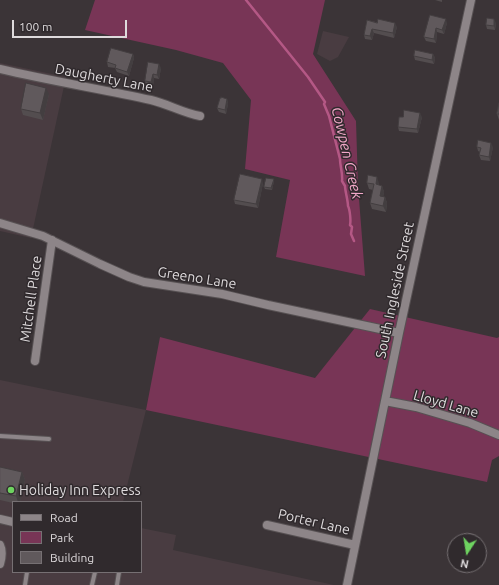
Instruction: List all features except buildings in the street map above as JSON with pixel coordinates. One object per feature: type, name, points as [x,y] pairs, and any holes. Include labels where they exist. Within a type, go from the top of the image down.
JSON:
[{"type":"street","name":"South Ingleside Street","points":[[347,585],[470,0]]},
{"type":"street","name":"Daugherty Lane","points":[[1,69],[42,79],[156,102],[200,116]]},
{"type":"street","name":"Greeno Lane","points":[[0,223],[52,240],[107,268],[144,282],[222,294],[399,333]]},
{"type":"street","name":"Mitchell Place","points":[[35,361],[52,240]]},
{"type":"street","name":"Lloyd Lane","points":[[385,401],[470,423],[499,435]]},
{"type":"street","points":[[0,519],[12,522]]},
{"type":"street","name":"Porter Lane","points":[[267,524],[355,545]]},
{"type":"street","points":[[0,545],[2,548],[2,557],[0,564]]},
{"type":"lane","points":[[0,436],[49,439]]},
{"type":"lane","points":[[25,585],[27,573]]},
{"type":"lane","points":[[92,585],[95,573]]},
{"type":"lane","points":[[116,585],[119,573]]},
{"type":"shaded area","points":[[323,31],[349,37],[338,57],[330,61],[317,54]]},
{"type":"shaded area","points":[[0,63],[66,77],[31,238],[0,231]]},
{"type":"shaded area","points":[[0,380],[146,410],[123,501],[12,501],[12,573],[142,573],[142,528],[176,535],[173,550],[334,585],[0,585]]},
{"type":"green space","points":[[95,0],[325,0],[313,54],[356,121],[358,186],[365,276],[276,257],[290,180],[245,169],[251,100],[223,63],[176,50],[85,30]]},
{"type":"green space","points":[[370,309],[497,338],[499,337],[499,456],[492,460],[487,482],[146,410],[160,337],[315,378]]},
{"type":"waterway","name":"Cowpen Creek","points":[[246,0],[308,77],[325,102],[324,104],[329,116],[340,159],[342,181],[345,186],[350,213],[350,225],[352,227],[351,234],[354,241]]},
{"type":"place","name":"Holiday Inn Express","points":[[11,490]]}]
